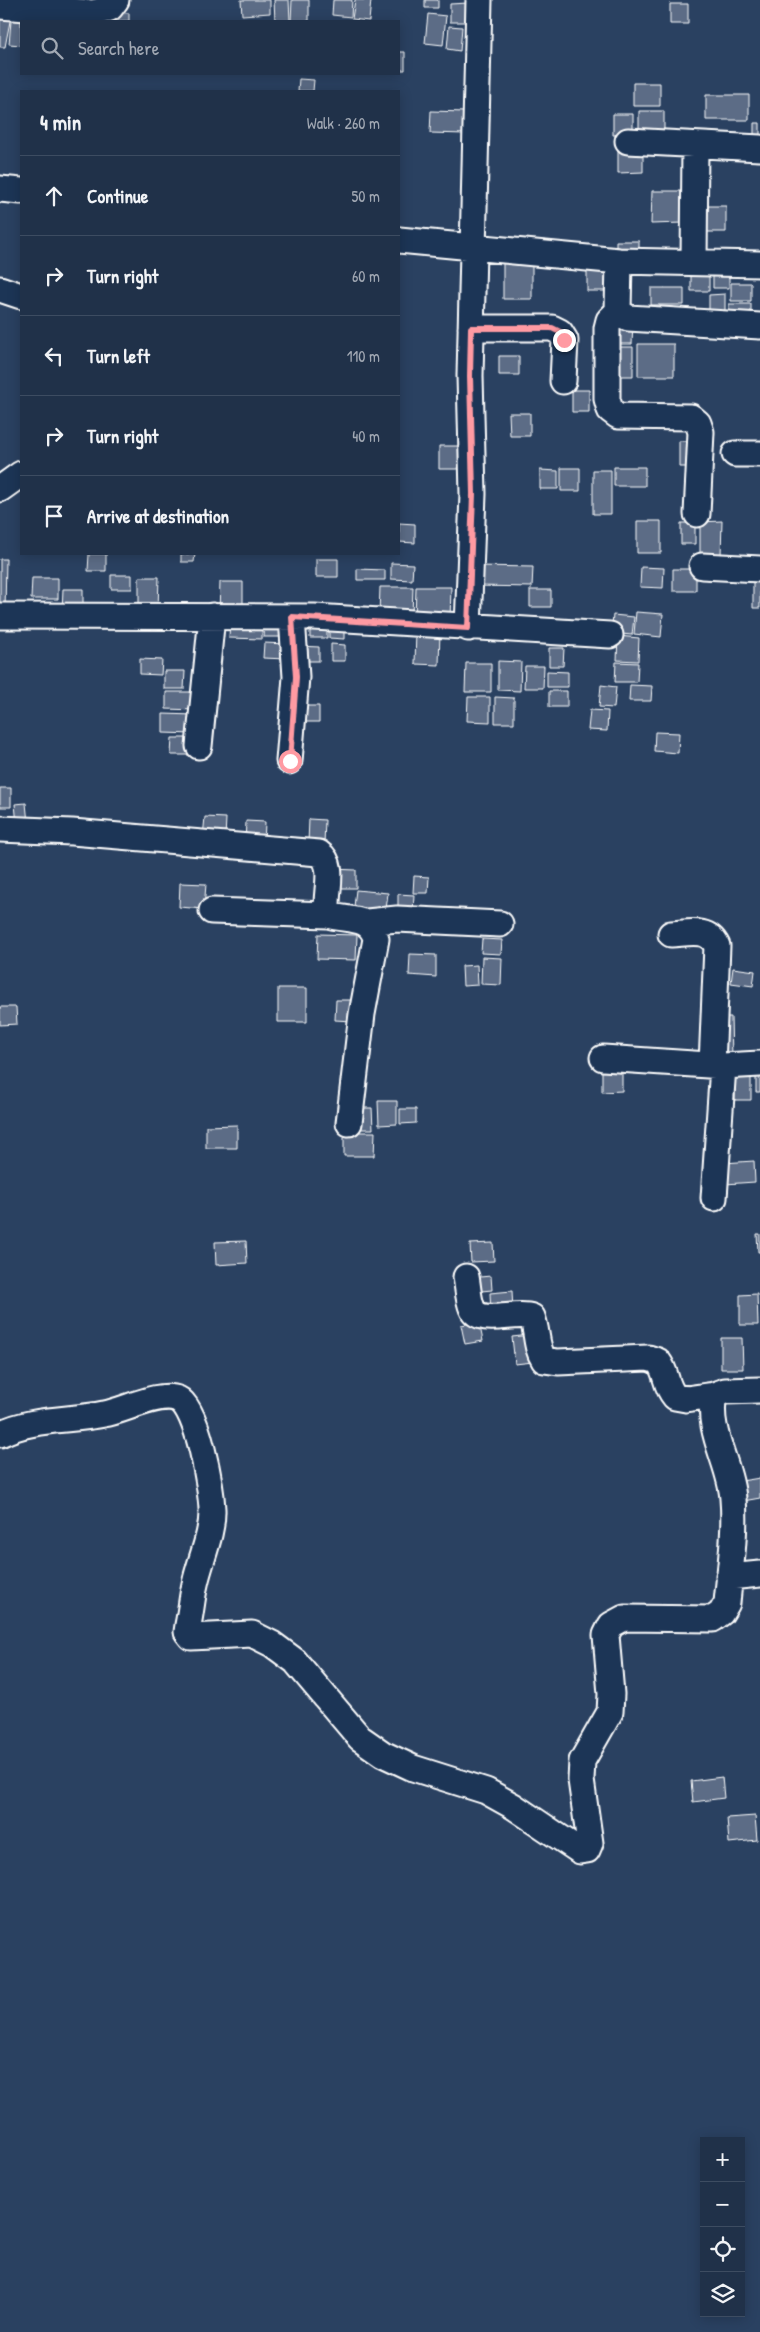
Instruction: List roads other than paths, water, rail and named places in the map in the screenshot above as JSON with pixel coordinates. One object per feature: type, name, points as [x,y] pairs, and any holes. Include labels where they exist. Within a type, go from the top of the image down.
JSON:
[{"type":"street","points":[[0,6],[94,13],[110,8],[116,0]]},
{"type":"street","points":[[468,628],[473,494],[470,376],[479,0]]},
{"type":"street","points":[[628,141],[760,148]]},
{"type":"street","points":[[694,262],[695,146]]},
{"type":"street","points":[[0,189],[20,191]]},
{"type":"street","points":[[400,240],[618,261],[760,264]]},
{"type":"street","points":[[618,261],[618,311],[609,320],[607,328],[607,399],[610,410],[618,416],[691,417],[698,423],[701,432],[697,514]]},
{"type":"street","points":[[0,289],[20,296]]},
{"type":"street","points":[[618,311],[628,318],[760,326]]},
{"type":"street","points":[[471,328],[552,328],[560,332],[564,340],[563,381]]},
{"type":"street","points":[[735,454],[760,454]]},
{"type":"street","points":[[0,488],[20,475]]},
{"type":"street","points":[[702,566],[760,569]]},
{"type":"street","points":[[0,616],[292,617],[610,635]]},
{"type":"street","points":[[199,746],[212,616]]},
{"type":"street","points":[[290,761],[296,677],[292,617]]},
{"type":"street","points":[[0,829],[72,832],[319,853],[326,858],[329,865],[326,907],[328,915]]},
{"type":"street","points":[[212,911],[328,915],[367,922],[397,919],[500,924]]},
{"type":"street","points":[[349,1123],[362,1014],[376,938],[374,929],[367,922]]},
{"type":"street","points":[[672,934],[702,932],[713,938],[717,946],[718,1066],[714,1198]]},
{"type":"street","points":[[602,1058],[718,1066],[760,1064]]},
{"type":"street","points":[[466,1277],[472,1309],[478,1316],[490,1318],[524,1314],[532,1317],[535,1325],[538,1351],[544,1360],[558,1362],[648,1358],[658,1361],[663,1368],[668,1388],[676,1398],[686,1399],[714,1396],[725,1391],[760,1390]]},
{"type":"street","points":[[0,1434],[20,1426],[105,1414],[155,1399],[177,1398],[183,1402],[192,1417],[202,1449],[212,1510],[206,1546],[195,1584],[188,1625],[187,1632],[191,1637],[252,1634],[272,1644],[295,1661],[360,1738],[383,1754],[413,1768],[486,1791],[513,1806],[580,1850],[587,1850],[590,1843],[581,1780],[582,1761],[610,1712],[611,1694],[606,1636],[611,1625],[624,1618],[714,1619],[721,1613],[727,1602],[734,1501],[731,1479],[717,1437],[712,1404],[714,1396]]},
{"type":"street","points":[[729,1577],[760,1574]]}]
